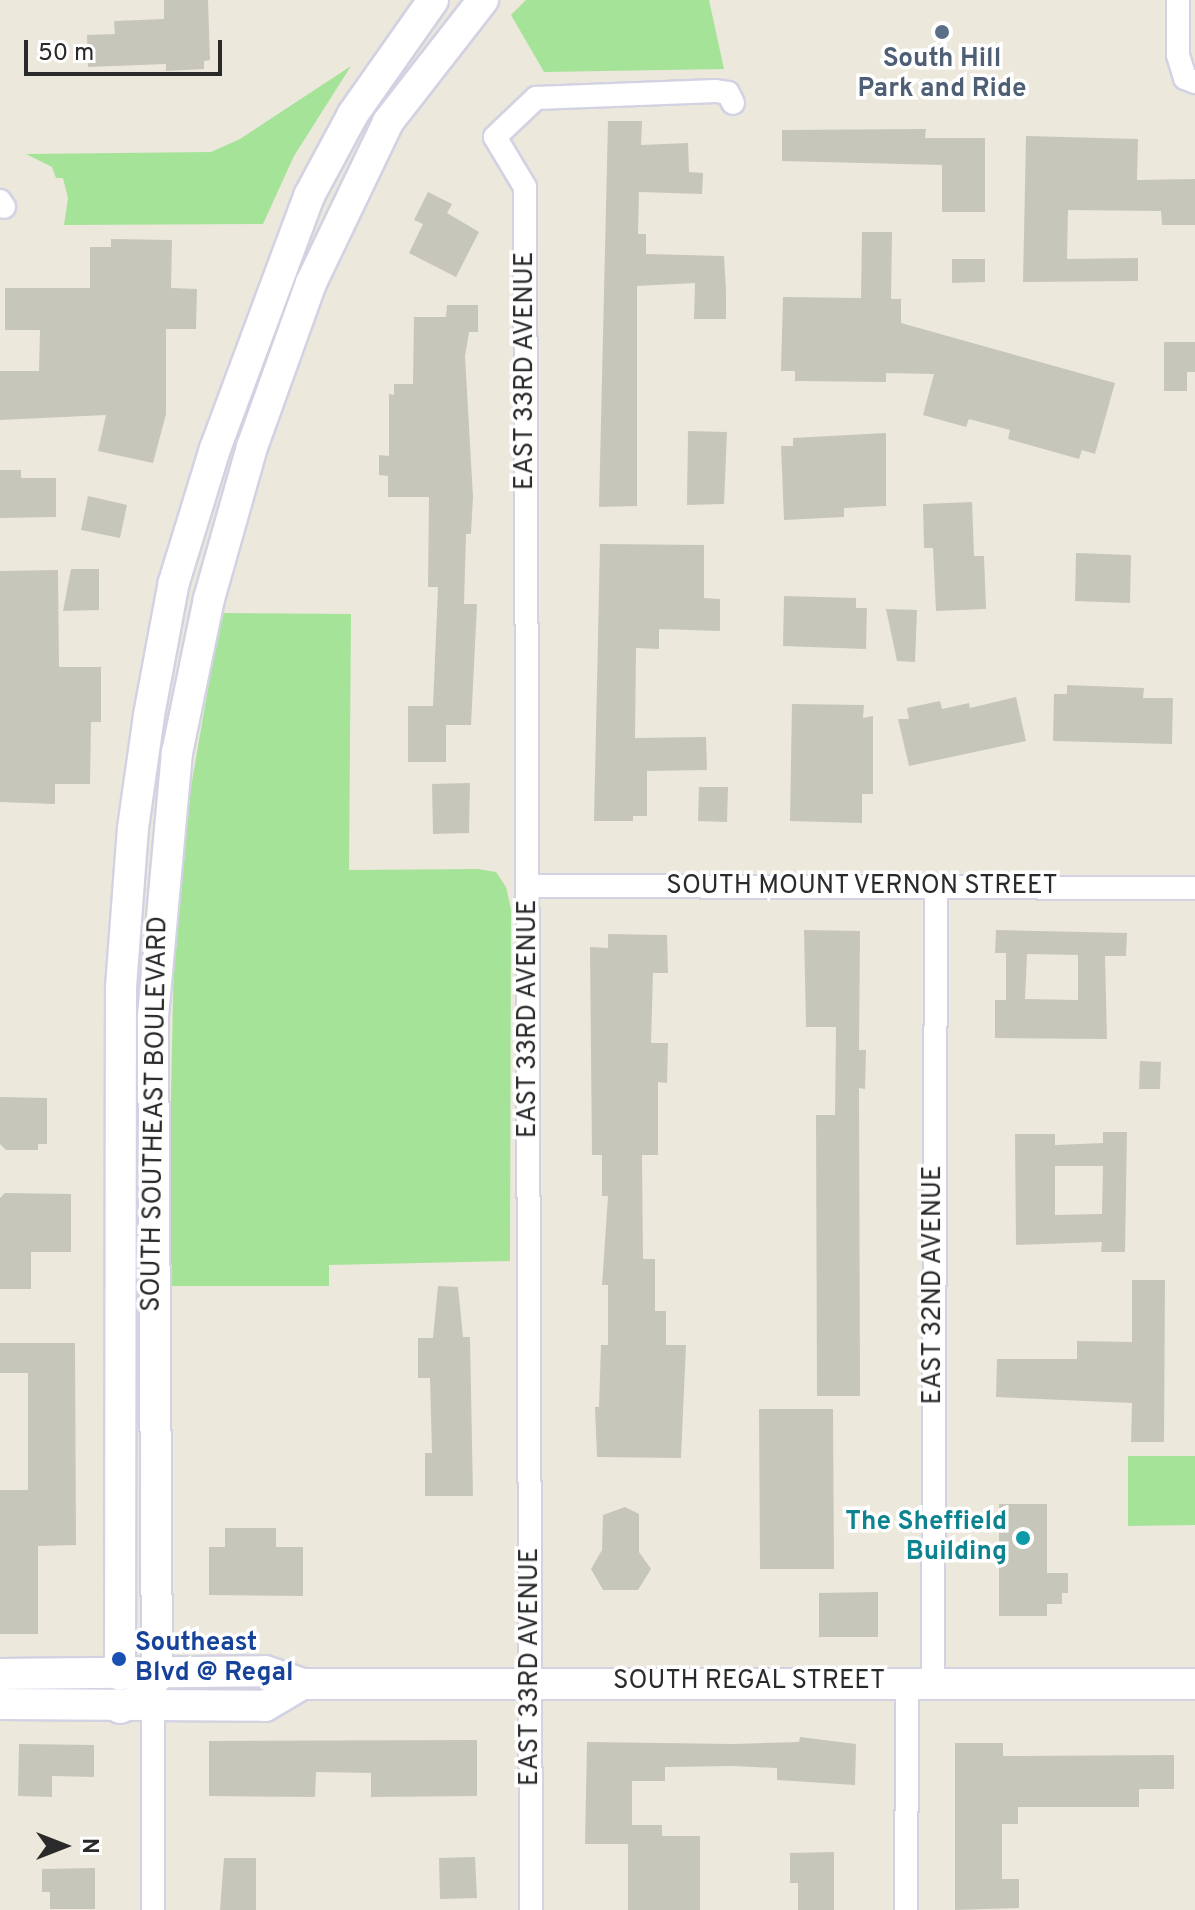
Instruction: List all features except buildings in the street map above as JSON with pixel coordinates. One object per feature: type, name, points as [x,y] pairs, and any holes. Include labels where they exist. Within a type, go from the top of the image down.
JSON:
[{"type":"main road","name":"SOUTH SOUTHEAST BOULEVARD","points":[[120,1675],[121,987],[133,828],[149,715],[174,582],[210,464],[309,196],[353,114],[433,0]]},
{"type":"main road","name":"SOUTH SOUTHEAST BOULEVARD","points":[[144,1697],[153,1016],[177,753],[209,599],[247,462],[311,283],[388,122],[483,0]]},
{"type":"main road","name":"SOUTH REGAL STREET","points":[[0,1704],[144,1697],[265,1671],[302,1684],[1195,1684]]},
{"type":"main road","name":"SOUTH REGAL STREET","points":[[0,1674],[120,1675],[144,1697],[202,1706],[265,1706],[302,1684]]},
{"type":"street","points":[[1178,0],[1178,55],[1190,80]]},
{"type":"street","name":"EAST 33RD AVENUE","points":[[531,1910],[525,187],[495,137],[536,98],[716,91],[728,93],[733,103]]},
{"type":"street","name":"SOUTH MOUNT VERNON STREET","points":[[528,886],[1195,888]]},
{"type":"street","name":"EAST 32ND AVENUE","points":[[906,1910],[920,1682],[936,887]]},
{"type":"street","points":[[144,1697],[153,1910]]},
{"type":"green space","points":[[526,0],[709,0],[724,69],[544,72],[511,15]]},
{"type":"green space","points":[[351,66],[294,156],[263,224],[64,225],[68,198],[63,178],[56,178],[52,167],[26,154],[211,152],[240,139]]},
{"type":"green space","points":[[221,613],[351,614],[349,870],[478,869],[496,872],[506,887],[511,909],[510,1261],[329,1265],[329,1286],[167,1286],[174,950],[191,787]]},
{"type":"green space","points":[[1128,1456],[1195,1456],[1195,1525],[1128,1526]]},
{"type":"place","name":"South Hill Park and Ride","points":[[942,32]]},
{"type":"place","name":"The Sheffield Building","points":[[1023,1538]]},
{"type":"place","name":"Southeast Blvd @ Regal","points":[[119,1659]]}]
